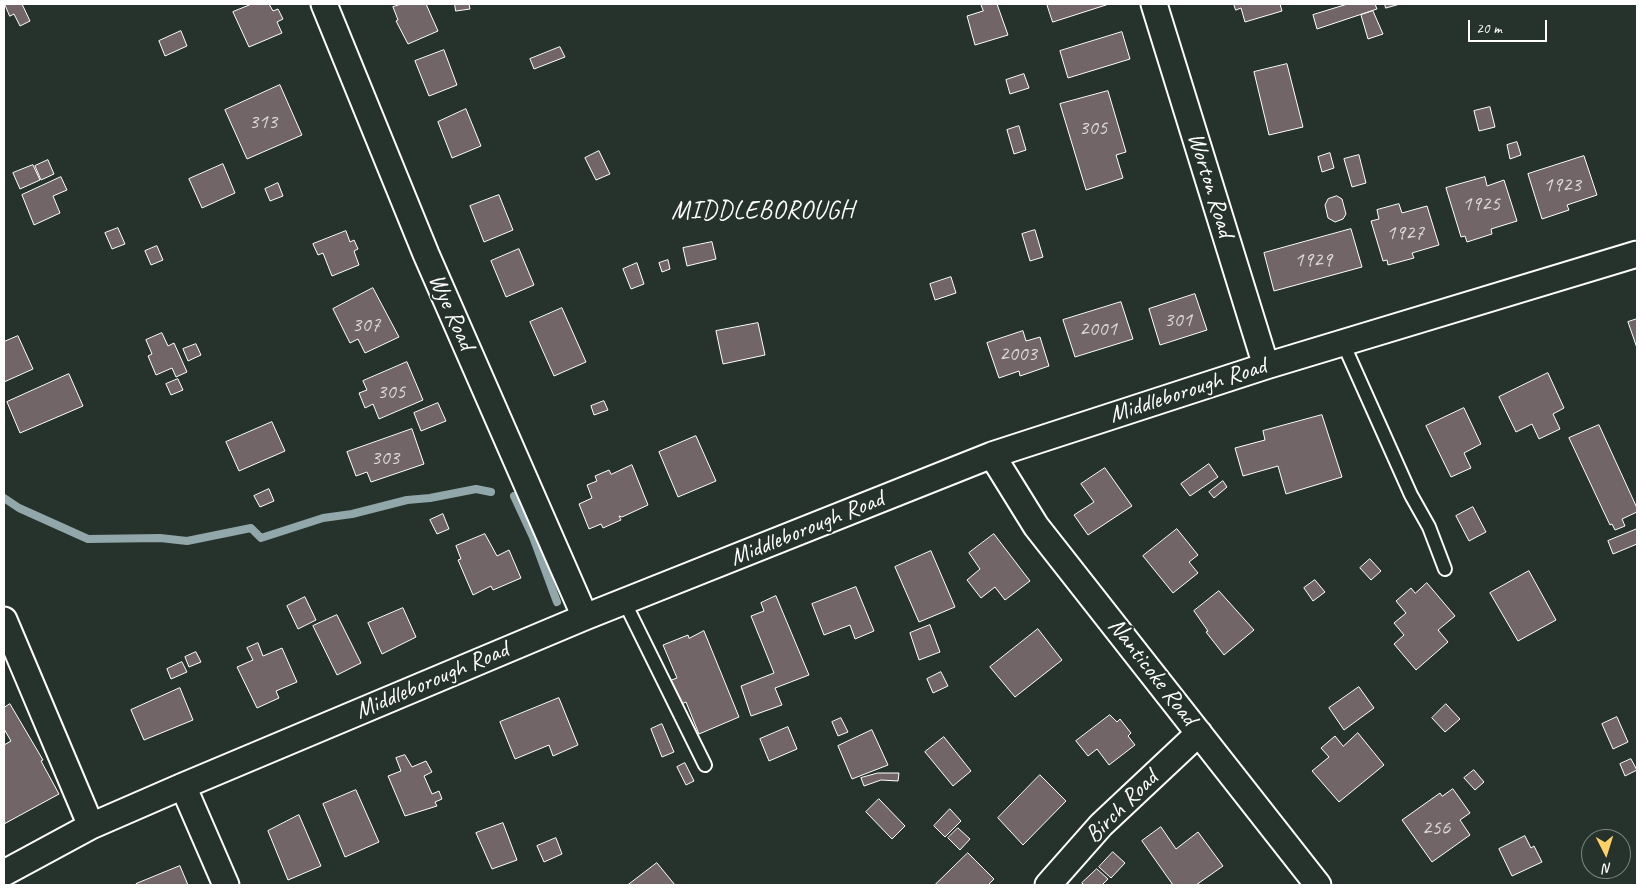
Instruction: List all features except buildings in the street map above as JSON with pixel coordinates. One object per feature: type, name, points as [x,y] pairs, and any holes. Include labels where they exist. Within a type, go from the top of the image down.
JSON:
[{"type":"street","name":"Wye Road","points":[[324,4],[426,254],[586,616]]},
{"type":"street","name":"Worton Road","points":[[1154,4],[1266,366]]},
{"type":"street","name":"Middleborough Road","points":[[4,873],[91,826],[182,786],[586,616],[992,455],[1343,342],[1637,254]]},
{"type":"street","name":"Nanticoke Road","points":[[992,455],[1036,526],[1318,885]]},
{"type":"street","points":[[4,620],[91,826]]},
{"type":"street","name":"Birch Road","points":[[1048,885],[1101,825],[1199,733]]},
{"type":"street","points":[[182,786],[226,885]]},
{"type":"lane","points":[[1343,342],[1411,495],[1429,528],[1445,569]]},
{"type":"lane","points":[[624,601],[679,716],[705,764]]},
{"type":"waterway","points":[[4,498],[19,508],[88,539],[160,538],[187,541],[251,528],[261,538],[323,518],[352,514],[407,500],[430,498],[476,489],[491,492]]},
{"type":"waterway","points":[[514,496],[533,537],[557,602]]},
{"type":"district","name":"MIDDLEBOROUGH","points":[[763,211]]}]
